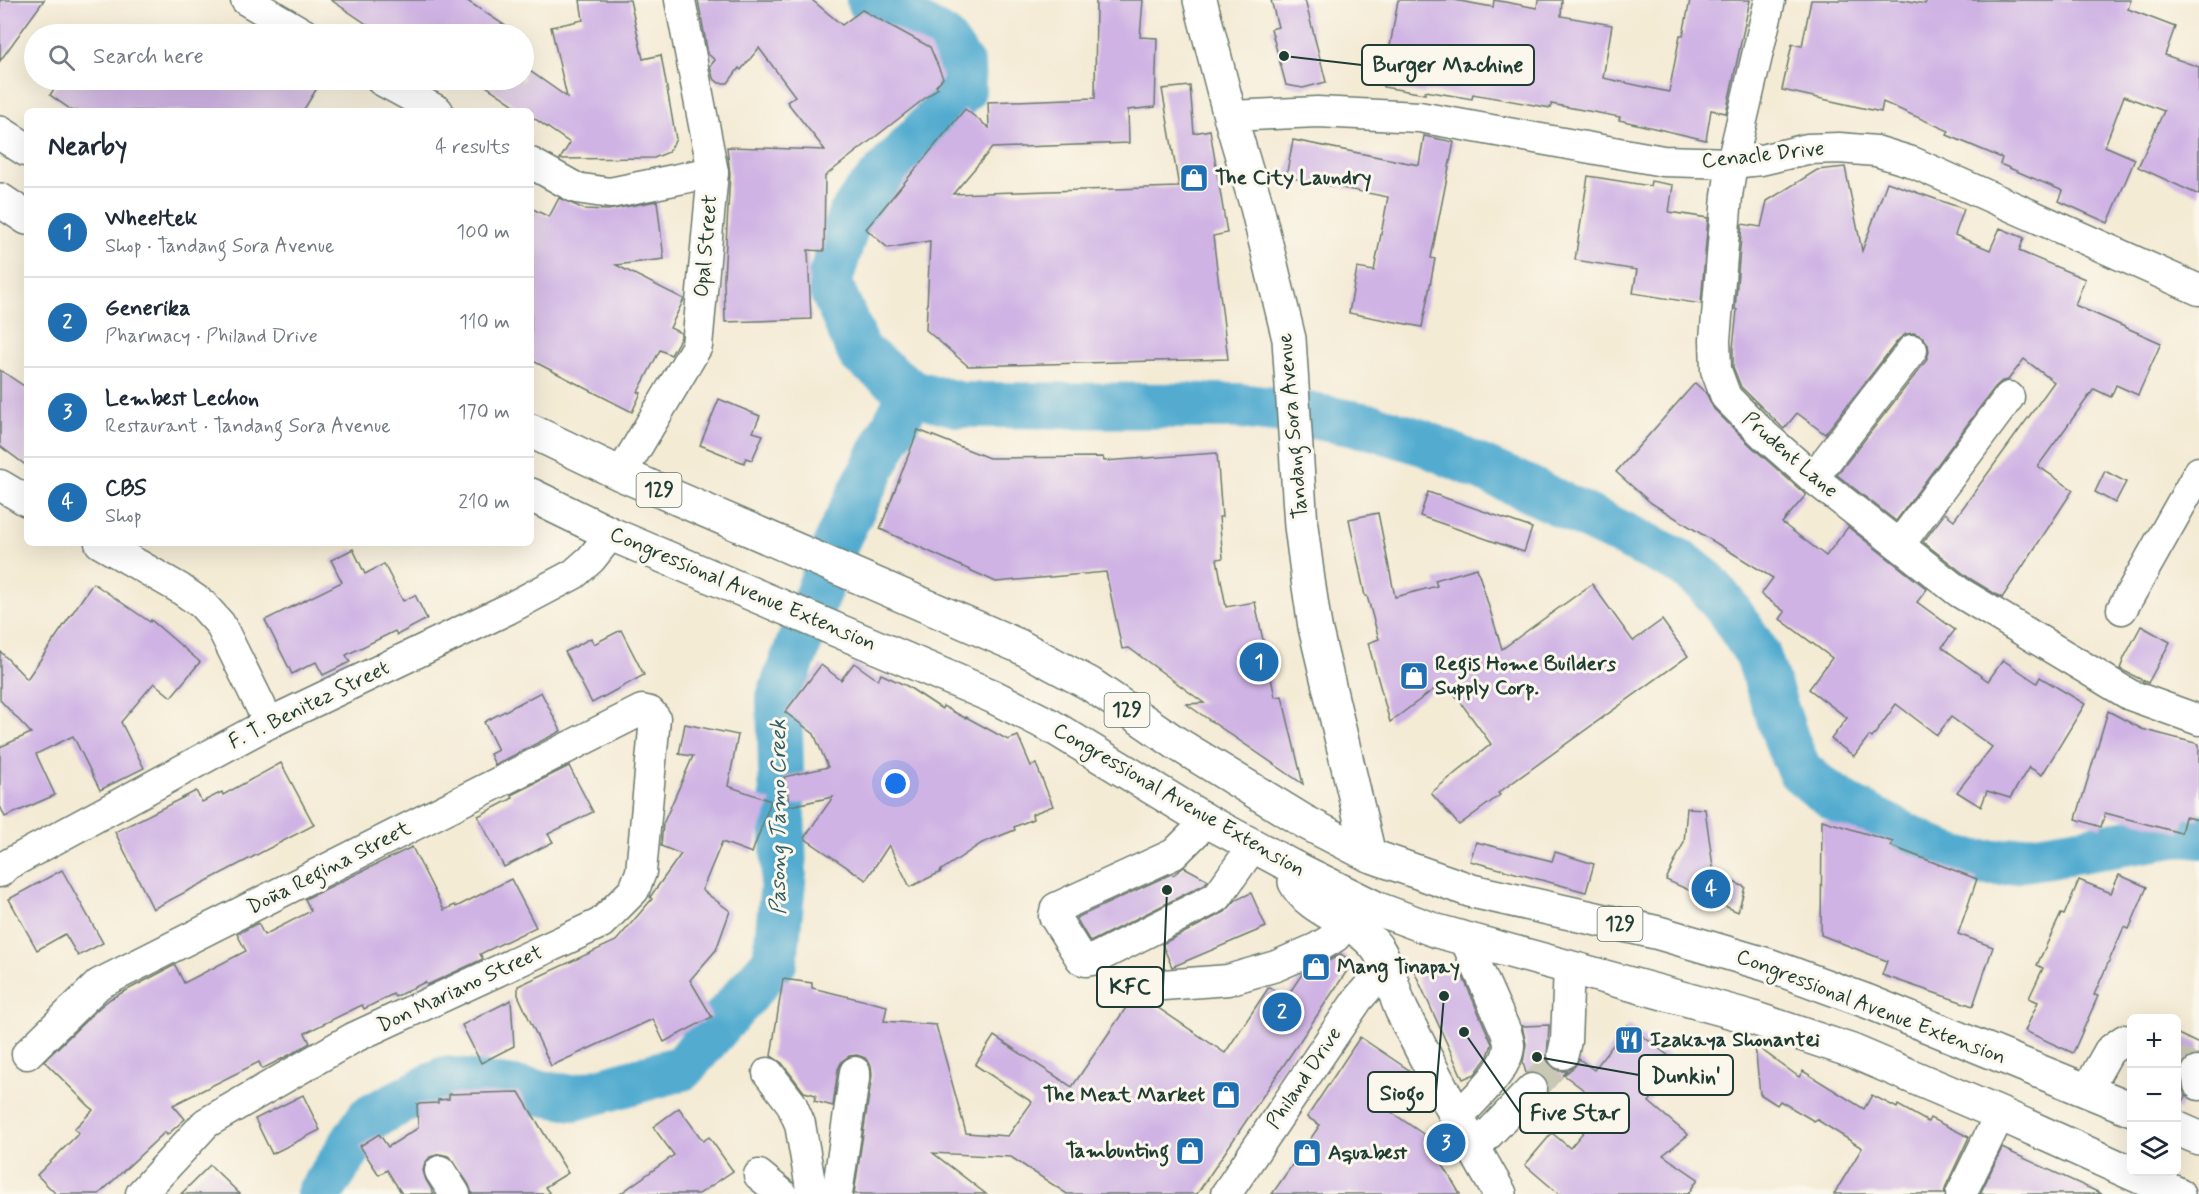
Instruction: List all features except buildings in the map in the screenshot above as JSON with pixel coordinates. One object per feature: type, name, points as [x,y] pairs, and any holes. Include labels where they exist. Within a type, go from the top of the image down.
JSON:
[{"type":"main road","name":"Tandang Sora Avenue","points":[[1200,0],[1230,116],[1257,207],[1289,339],[1301,526],[1316,627],[1369,855]]},
{"type":"main road","points":[[0,133],[24,148]]},
{"type":"main road","points":[[0,200],[24,216]]},
{"type":"main road","name":"Congressional Avenue Extension","points":[[534,432],[621,474],[1019,646],[1090,684],[1196,755],[1305,822],[1369,855],[1472,891],[1659,933],[1768,965],[1869,1002],[2127,1107]]},
{"type":"main road","name":"Congressional Avenue Extension","points":[[534,496],[612,534],[992,696],[1051,726],[1252,846],[1378,909],[1451,935],[1748,1017],[1852,1051],[2178,1194]]},
{"type":"main road","points":[[1290,866],[1297,886],[1303,894],[1371,941],[1387,966],[1400,1005],[1457,1118],[1500,1194]]},
{"type":"main road","points":[[1387,966],[1414,941],[1451,935]]},
{"type":"main road","points":[[1852,1051],[1869,1002]]},
{"type":"main road","points":[[2181,1130],[2199,1138]]},
{"type":"street","points":[[246,0],[287,24]]},
{"type":"street","name":"Opal Street","points":[[621,474],[697,346],[712,172],[680,0]]},
{"type":"street","name":"Prudent Lane","points":[[1770,0],[1732,163],[1727,196],[1715,340],[1716,369],[1726,397],[1763,434],[1813,478],[1959,592],[2130,695],[2199,720]]},
{"type":"street","points":[[399,90],[432,108]]},
{"type":"street","name":"Cenacle Drive","points":[[1230,116],[1317,112],[1419,117],[1663,161],[1732,163],[1761,160],[1807,149],[1839,148],[1876,151],[1912,162],[2199,290]]},
{"type":"street","points":[[534,165],[576,188],[610,193],[712,172]]},
{"type":"street","points":[[1813,478],[1912,350]]},
{"type":"street","points":[[1899,545],[2009,397]]},
{"type":"street","points":[[2122,609],[2199,472]]},
{"type":"street","points":[[0,485],[24,499]]},
{"type":"street","name":"F. T. Benitez Street","points":[[0,872],[7,866],[269,723],[508,609],[574,574],[591,560],[612,534]]},
{"type":"street","points":[[105,546],[179,588],[202,604],[220,624],[269,723]]},
{"type":"street","name":"Doña Regina Street","points":[[27,1054],[99,984],[642,710],[650,712]]},
{"type":"street","name":"Don Mariano Street","points":[[141,1194],[206,1123],[353,1038],[601,923],[634,890],[641,872],[655,718],[650,712]]},
{"type":"street","points":[[1207,821],[1174,854],[1056,908],[1054,916],[1081,959],[1092,960],[1217,897],[1252,846]]},
{"type":"street","points":[[1163,985],[1228,980],[1276,966],[1317,948],[1335,936],[1347,923]]},
{"type":"street","points":[[1451,935],[1506,1032],[1509,1045],[1507,1058],[1501,1070],[1457,1118]]},
{"type":"street","name":"Philand Drive","points":[[1226,1194],[1358,999],[1387,966]]},
{"type":"street","points":[[1563,1054],[1566,1041],[1569,967]]},
{"type":"street","points":[[2087,1090],[2109,1051],[2124,1040],[2127,1041]]},
{"type":"street","points":[[837,1194],[855,1072]]},
{"type":"street","points":[[768,1073],[791,1103],[800,1124],[812,1194]]},
{"type":"street","points":[[1474,1149],[1532,1089]]},
{"type":"street","points":[[1961,1194],[2000,1114]]},
{"type":"street","points":[[759,1175],[782,1194]]},
{"type":"waterway","points":[[869,0],[943,39],[962,66],[963,90],[863,197],[849,218],[829,283],[860,353],[911,392],[961,405],[1239,406],[1290,412],[1373,427],[1424,443],[1523,486],[1682,563],[1707,583],[1757,653],[1789,747],[1800,771],[1847,806],[1945,855],[1976,863],[1999,863],[2180,834],[2199,836]]},
{"type":"waterway","name":"Pasong Tamo Creek","points":[[319,1194],[369,1118],[445,1079],[574,1098],[682,1068],[775,961],[784,873],[779,697],[839,536],[911,392]]},
{"type":"tunnel","points":[[1532,1089],[1563,1054]]},
{"type":"tunnel","points":[[2181,1063],[2197,1072]]},
{"type":"place","name":"Burger Machine","points":[[1284,56]]},
{"type":"place","name":"The City Laundry","points":[[1194,178]]},
{"type":"place","name":"Wheeltek","points":[[1259,662]]},
{"type":"place","name":"Regis Home Builders Supply Corp.","points":[[1414,676]]},
{"type":"place","name":"CBS","points":[[1711,889]]},
{"type":"place","name":"KFC","points":[[1167,890]]},
{"type":"place","name":"Mang Tinapay","points":[[1316,967]]},
{"type":"place","name":"Siogo","points":[[1444,996]]},
{"type":"place","name":"Generika","points":[[1282,1012]]},
{"type":"place","name":"Five Star","points":[[1464,1032]]},
{"type":"place","name":"Izakaya Shonantei","points":[[1629,1040]]},
{"type":"place","name":"Dunkin'","points":[[1537,1057]]},
{"type":"place","name":"The Meat Market","points":[[1226,1095]]},
{"type":"place","name":"Lembest Lechon","points":[[1446,1143]]},
{"type":"place","name":"Tambunting","points":[[1190,1151]]},
{"type":"place","name":"Aquabest","points":[[1307,1153]]}]
